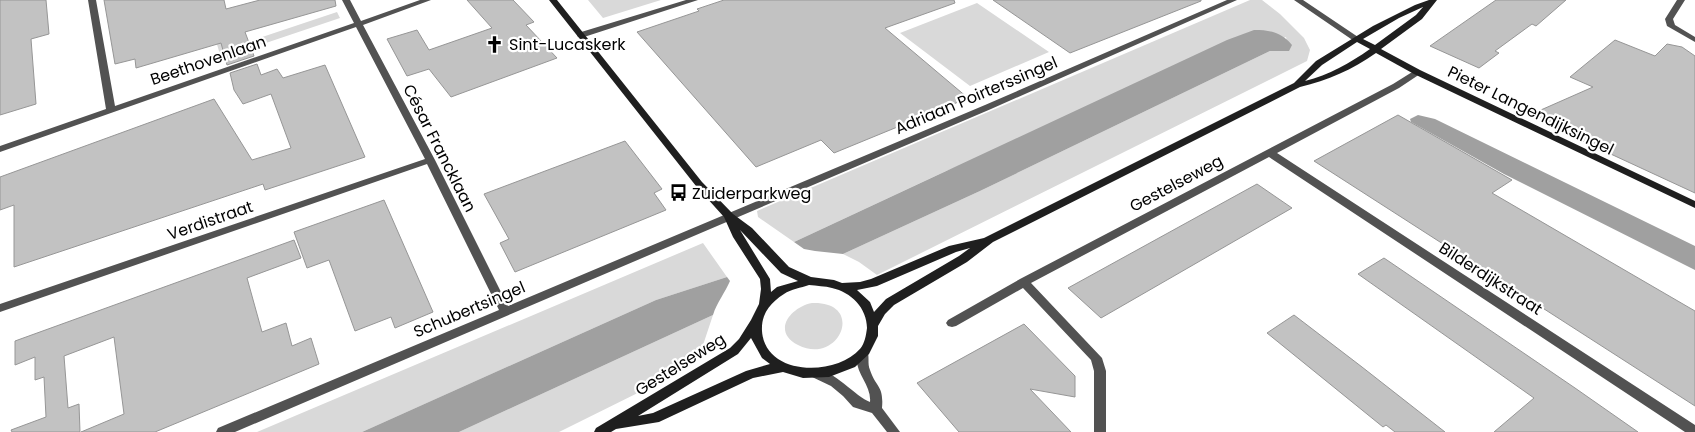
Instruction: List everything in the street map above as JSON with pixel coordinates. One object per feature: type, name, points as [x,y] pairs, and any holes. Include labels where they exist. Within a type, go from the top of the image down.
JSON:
[{"type":"main road","points":[[553,0],[699,184],[728,216],[748,231],[785,270],[809,282]]},
{"type":"main road","name":"Gestelseweg","points":[[1297,85],[1307,72],[1320,61],[1397,14],[1431,1]]},
{"type":"main road","name":"Gestelseweg","points":[[873,324],[881,311],[890,302],[963,259],[989,239],[1297,85],[1322,79],[1356,63],[1419,17],[1431,1]]},
{"type":"main road","name":"Pieter Langendijksingel","points":[[1357,39],[1416,72],[1695,205]]},
{"type":"main road","points":[[728,216],[738,237],[765,279],[764,304],[755,323],[755,333],[764,353],[773,361],[784,367],[804,373],[814,374],[842,368],[863,353],[873,334],[873,324],[869,309],[860,297],[840,285],[830,282],[809,282],[784,288],[764,304]]},
{"type":"main road","name":"Gestelseweg","points":[[840,285],[860,286],[873,283],[953,249],[989,239]]},
{"type":"main road","name":"Gestelseweg","points":[[600,432],[734,350],[743,342],[755,323]]},
{"type":"main road","name":"Gestelseweg","points":[[614,425],[655,418],[750,374],[784,367]]},
{"type":"street","points":[[92,0],[111,110]]},
{"type":"street","name":"César Francklaan","points":[[346,0],[430,160],[506,312]]},
{"type":"street","name":"Beethovenlaan","points":[[0,149],[427,0]]},
{"type":"street","points":[[580,35],[694,0]]},
{"type":"street","name":"Adriaan Poirterssingel","points":[[728,216],[1234,0]]},
{"type":"street","points":[[1298,0],[1357,39]]},
{"type":"street","points":[[1681,0],[1669,19],[1672,26],[1695,40]]},
{"type":"street","name":"Gestelseweg","points":[[952,323],[1024,282],[1396,86],[1416,72]]},
{"type":"street","name":"Bilderdijkstraat","points":[[1269,152],[1695,432]]},
{"type":"street","name":"Verdistraat","points":[[0,308],[430,160]]},
{"type":"street","name":"Schubertsingel","points":[[222,432],[728,216]]},
{"type":"street","points":[[1024,282],[1096,358],[1100,371],[1100,432]]},
{"type":"street","points":[[863,353],[864,369],[877,394],[876,409]]},
{"type":"street","points":[[814,374],[848,392],[857,403],[876,409],[894,432]]},
{"type":"shaded area","points":[[204,0],[241,44],[337,12],[340,18],[221,58]]},
{"type":"shaded area","points":[[588,0],[661,0],[603,18]]},
{"type":"shaded area","points":[[1250,0],[1262,0],[1280,14],[1304,38],[1310,50],[1307,61],[877,275],[859,262],[843,254],[980,191],[1270,51],[1289,51],[1286,37],[946,171],[794,242],[758,217],[757,211]]},
{"type":"shaded area","points":[[977,3],[1049,52],[970,86],[900,33]]},
{"type":"shaded area","points":[[1254,30],[1275,33],[1284,37],[1292,45],[1289,51],[1270,51],[980,191],[843,254],[804,249],[794,242],[1227,40]]},
{"type":"shaded area","points":[[1418,115],[1435,119],[1695,246],[1695,270],[1504,174],[1411,122],[1410,119]]},
{"type":"shaded area","points":[[703,243],[727,277],[656,300],[362,432],[257,432]]},
{"type":"shaded area","points":[[727,277],[730,281],[713,315],[459,432],[362,432],[656,300]]},
{"type":"shaded area","points":[[812,303],[829,305],[839,312],[842,321],[841,331],[835,340],[826,347],[813,349],[798,345],[786,333],[785,327],[791,314],[804,305]]},
{"type":"shaded area","points":[[713,315],[698,360],[678,373],[559,432],[459,432]]},
{"type":"building","points":[[0,0],[46,0],[49,34],[31,39],[36,104],[0,115]]},
{"type":"building","points":[[104,0],[224,0],[226,9],[260,0],[335,0],[336,6],[245,32],[254,56],[227,65],[221,43],[136,68],[135,59],[115,64]]},
{"type":"building","name":"Sint-Lucaskerk","points":[[467,0],[513,0],[534,22],[526,25],[557,58],[451,97],[429,69],[407,76],[387,39],[417,30],[429,50],[492,28]]},
{"type":"building","points":[[724,0],[954,0],[955,3],[885,28],[968,98],[834,153],[821,140],[756,167],[637,32],[699,11],[697,9]]},
{"type":"building","points":[[993,0],[1201,0],[1201,1],[1070,53]]},
{"type":"building","points":[[1496,0],[1566,0],[1536,26],[1532,24],[1495,51],[1499,53],[1479,68],[1430,46]]},
{"type":"building","points":[[1615,40],[1655,56],[1667,44],[1682,47],[1695,56],[1695,193],[1561,131],[1534,113],[1593,87],[1570,77]]},
{"type":"building","points":[[257,64],[261,75],[277,69],[283,78],[325,65],[365,157],[265,190],[263,184],[14,267],[14,205],[0,210],[0,177],[214,99],[252,160],[291,148],[271,94],[243,104],[234,90],[230,73]]},
{"type":"building","points":[[1398,115],[1512,180],[1492,193],[1695,311],[1695,406],[1314,161]]},
{"type":"building","points":[[625,141],[662,189],[654,193],[666,210],[515,272],[500,243],[509,239],[484,194]]},
{"type":"building","points":[[1257,184],[1292,208],[1101,318],[1068,288]]},
{"type":"building","points":[[384,200],[433,312],[395,328],[391,317],[355,331],[329,260],[307,268],[294,232]]},
{"type":"building","points":[[294,240],[301,258],[247,278],[262,332],[286,323],[292,346],[311,338],[319,364],[155,432],[81,432],[124,414],[114,337],[64,356],[68,408],[79,404],[80,432],[12,432],[11,430],[46,417],[44,377],[35,380],[35,357],[15,365],[15,341]]},
{"type":"building","points":[[1384,258],[1638,432],[1494,432],[1534,398],[1358,274]]},
{"type":"building","points":[[1294,315],[1445,432],[1395,432],[1386,425],[1383,427],[1267,333]]},
{"type":"building","points":[[1024,324],[1075,376],[1075,397],[1030,389],[1071,432],[959,432],[917,383]]},
{"type":"place","name":"Sint-Lucaskerk","points":[[495,44]]},
{"type":"place","name":"Zuiderparkweg","points":[[678,193]]}]
